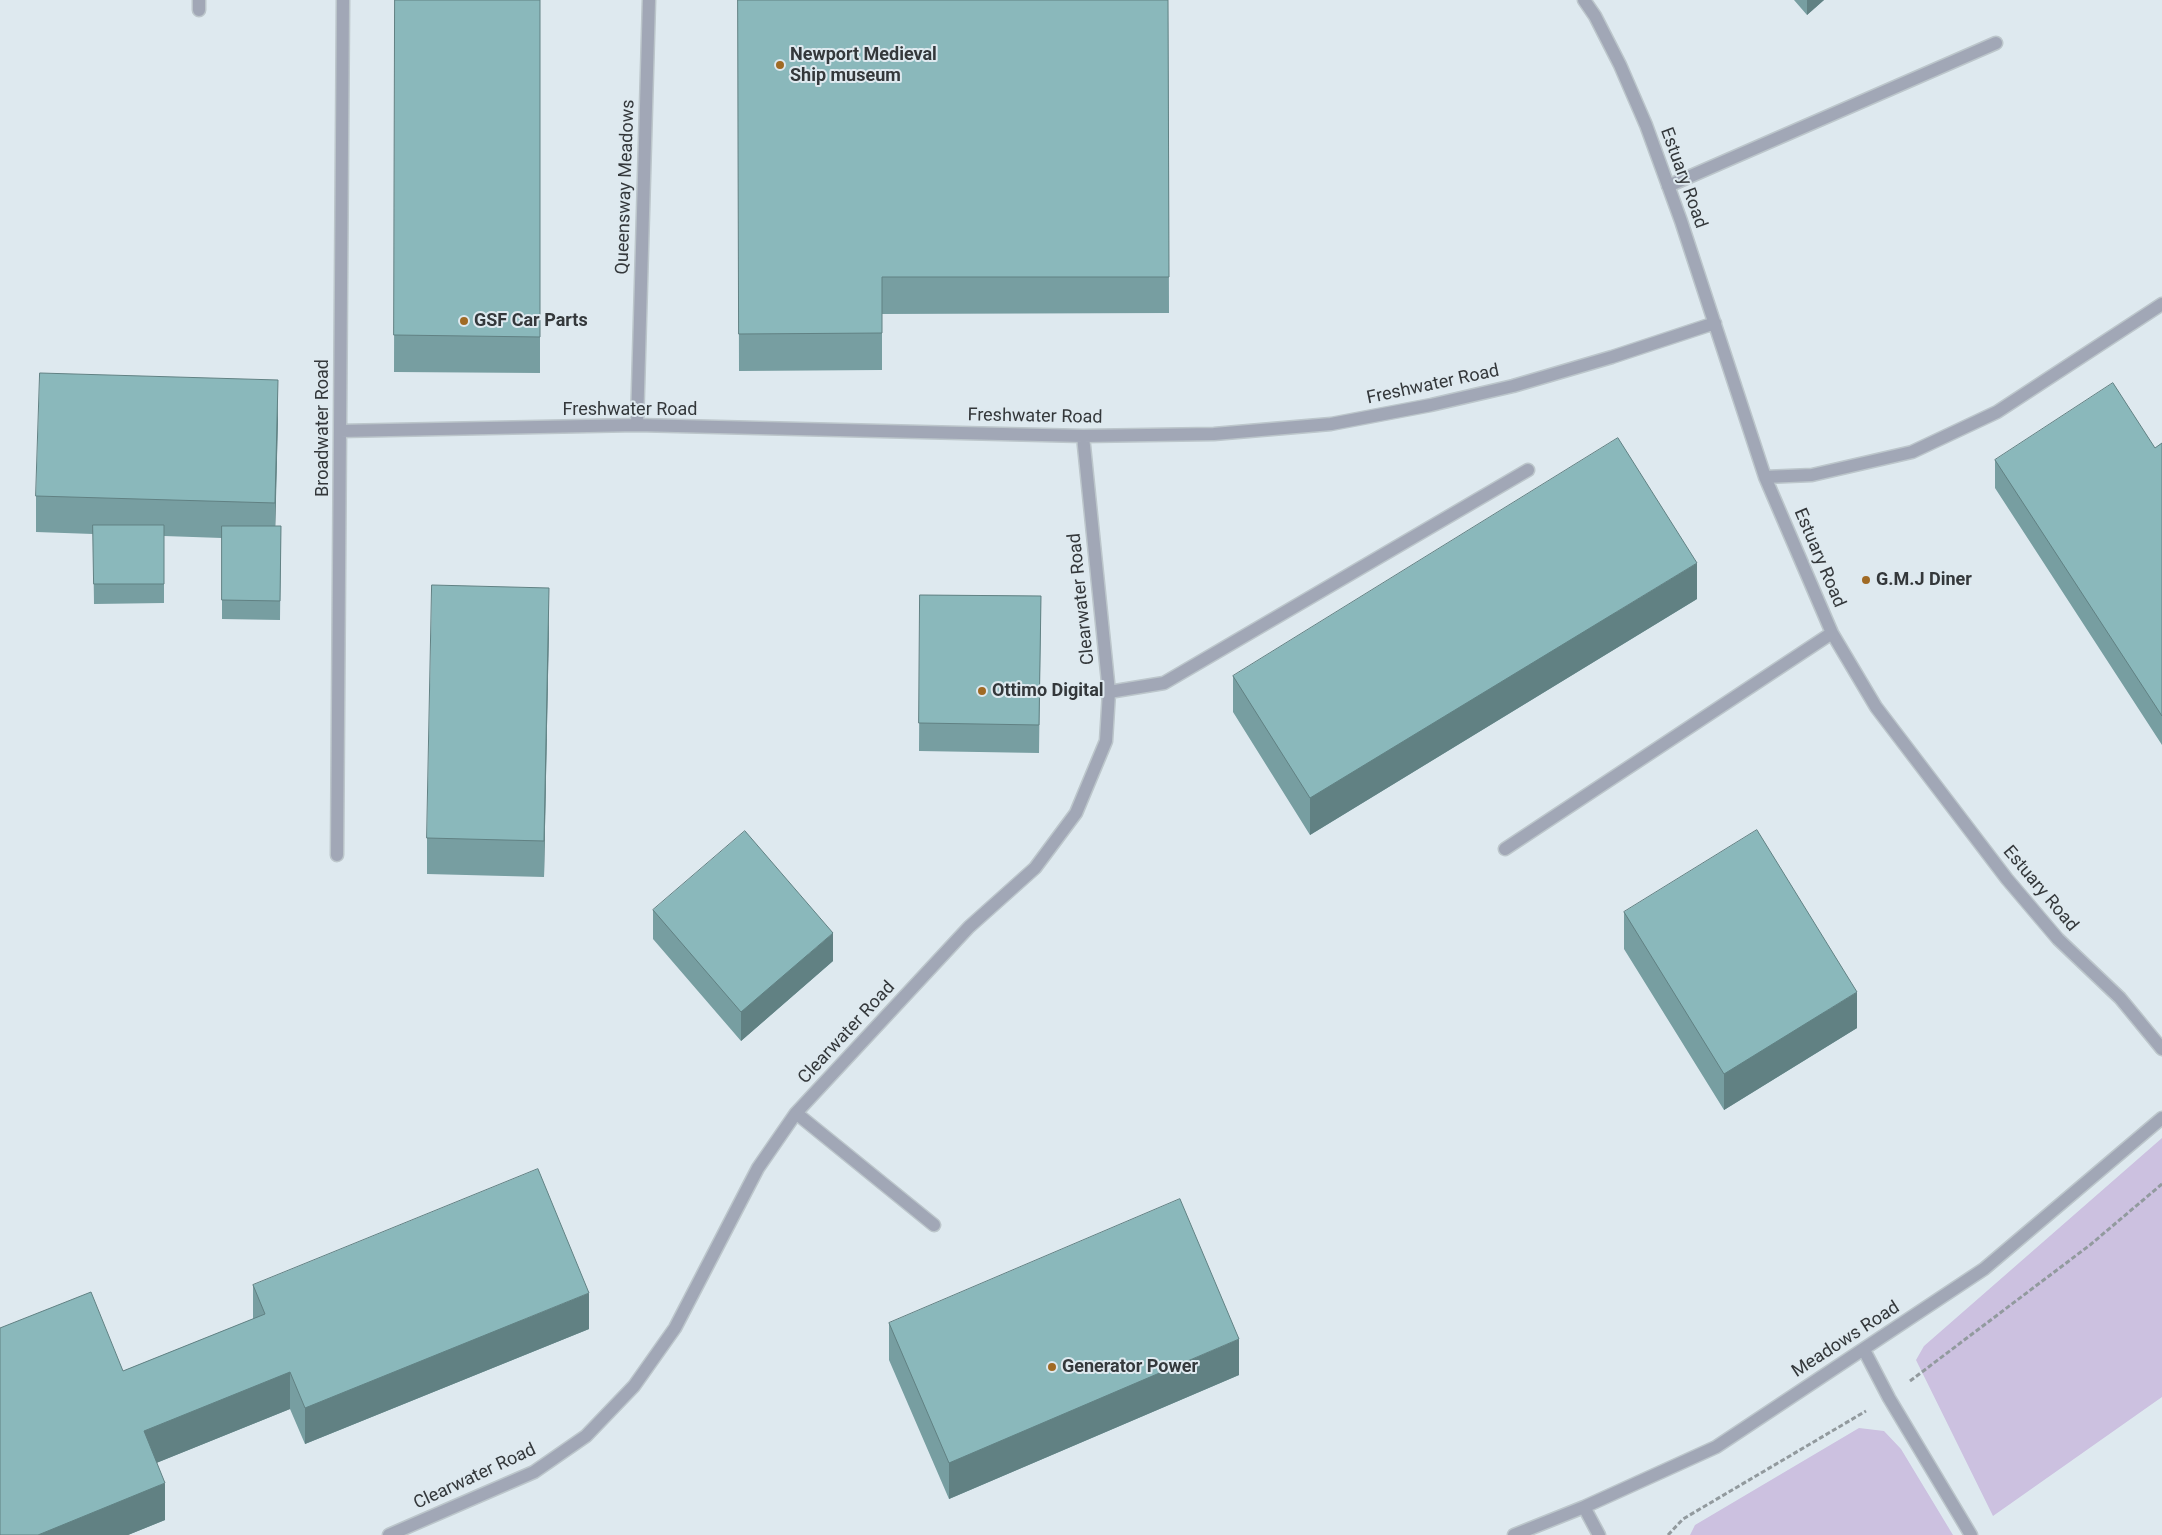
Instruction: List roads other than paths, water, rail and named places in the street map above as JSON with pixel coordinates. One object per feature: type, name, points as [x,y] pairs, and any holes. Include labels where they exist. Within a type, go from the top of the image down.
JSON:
[{"type":"street","name":"Broadwater Road","points":[[337,855],[343,0]]},
{"type":"street","name":"Queensway Meadows","points":[[637,426],[649,0]]},
{"type":"street","name":"Estuary Road","points":[[1584,0],[1595,16],[1620,65],[1646,125],[1715,323],[1765,477],[1832,633],[1876,707],[2007,879],[2058,939],[2120,998],[2162,1050]]},
{"type":"street","points":[[1668,186],[1996,43]]},
{"type":"street","points":[[1765,477],[1812,475],[1912,452],[1997,412],[2162,304]]},
{"type":"street","name":"Freshwater Road","points":[[340,431],[637,426],[1083,436],[1214,434],[1331,424],[1513,386],[1612,357],[1715,323]]},
{"type":"street","name":"Clearwater Road","points":[[389,1535],[534,1472],[586,1436],[628,1394],[675,1328],[758,1168],[796,1113],[969,927],[1035,868],[1076,813],[1106,741],[1109,692],[1083,436]]},
{"type":"street","points":[[1109,692],[1164,683],[1528,470]]},
{"type":"street","points":[[1505,850],[1832,633]]},
{"type":"street","points":[[796,1113],[934,1225]]},
{"type":"street","name":"Meadows Road","points":[[1514,1535],[1716,1447],[1984,1269],[2162,1118]]},
{"type":"street","points":[[1864,1350],[1889,1398],[1971,1535]]},
{"type":"street","points":[[1584,1506],[1599,1535]]},
{"type":"place","name":"Newport Medieval Ship museum","points":[[780,65]]},
{"type":"place","name":"GSF Car Parts","points":[[464,321]]},
{"type":"place","name":"G.M.J Diner","points":[[1866,580]]},
{"type":"place","name":"Ottimo Digital","points":[[982,691]]},
{"type":"place","name":"Generator Power","points":[[1052,1367]]}]
